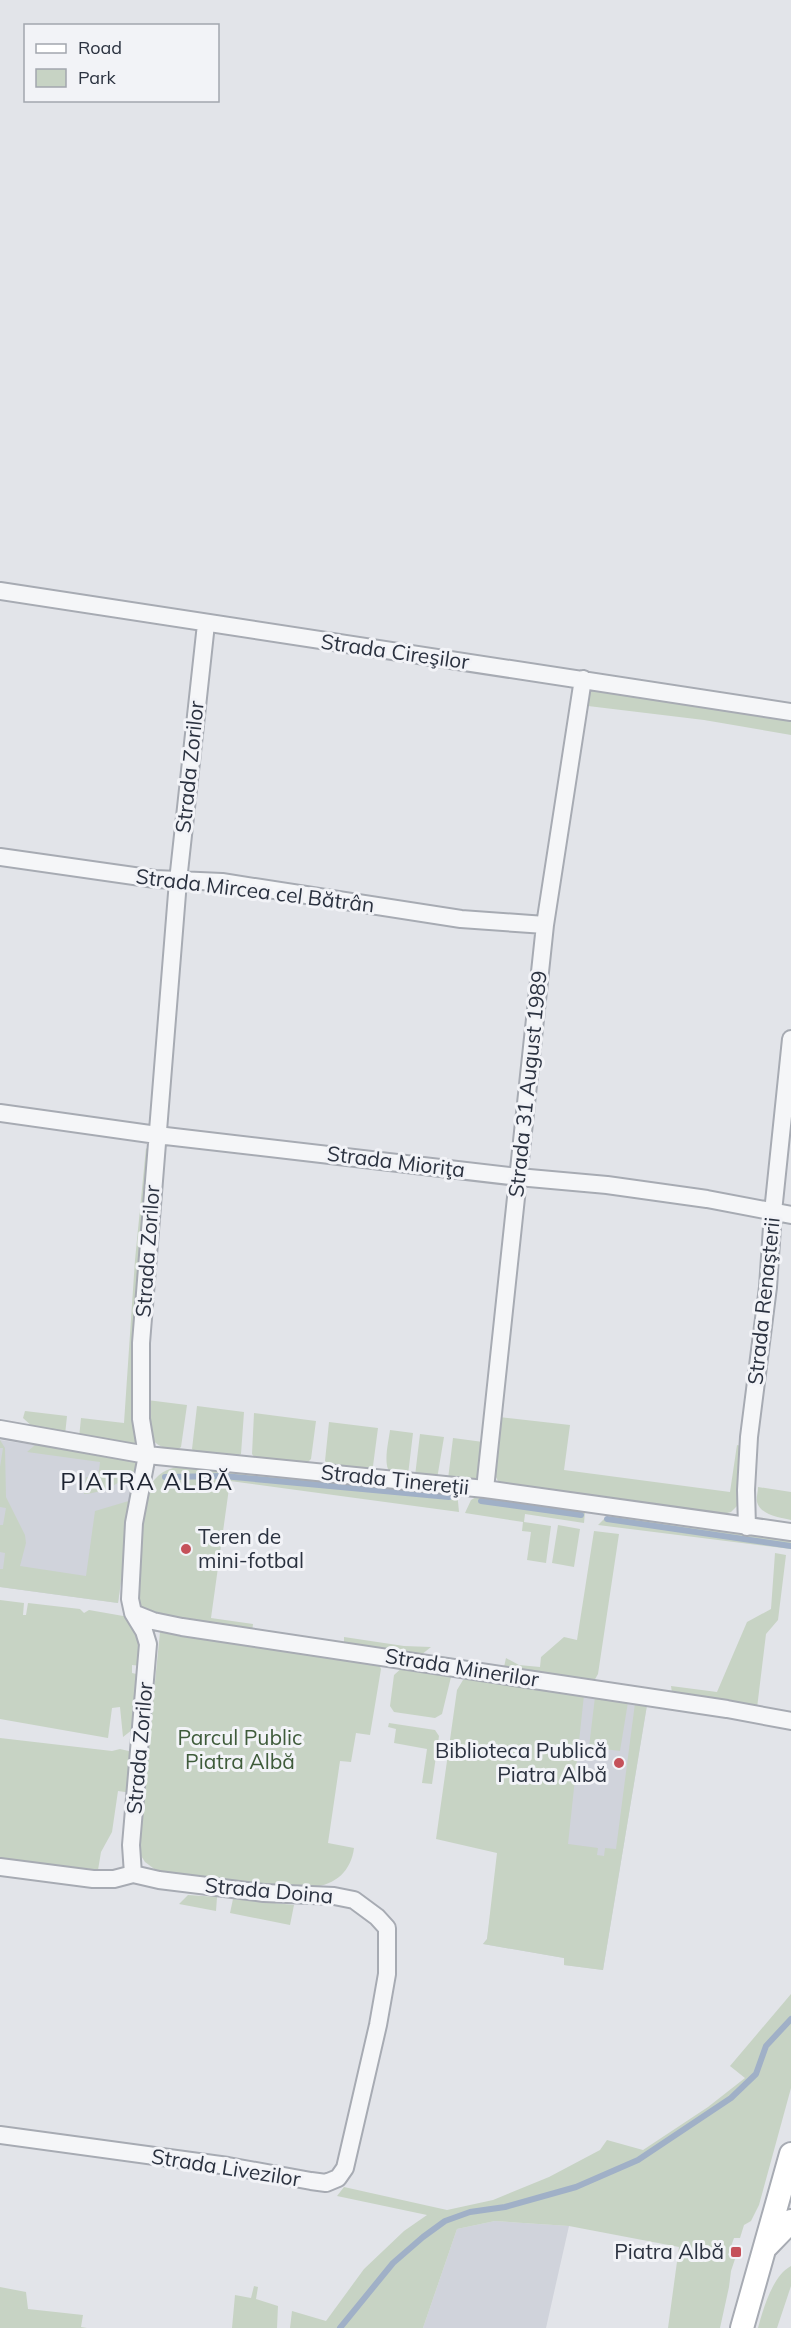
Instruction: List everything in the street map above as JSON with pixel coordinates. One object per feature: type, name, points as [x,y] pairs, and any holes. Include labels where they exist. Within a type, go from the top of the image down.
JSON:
[{"type":"main road","points":[[742,2328],[791,2154]]},
{"type":"main road","points":[[766,2247],[791,2221]]},
{"type":"street","name":"Strada Cireşilor","points":[[0,591],[791,712]]},
{"type":"street","name":"Strada Zorilor","points":[[133,1874],[131,1845],[148,1644],[130,1599],[134,1523],[147,1455],[141,1419],[141,1343],[178,881],[206,624]]},
{"type":"street","name":"Strada 31 August 1989","points":[[485,1489],[545,925],[583,680]]},
{"type":"street","name":"Strada Mircea cel Bătrân","points":[[0,857],[178,881],[222,882],[461,919],[545,925]]},
{"type":"street","name":"Strada Renaşterii","points":[[747,1527],[746,1490],[749,1437],[768,1287],[773,1212],[791,1039]]},
{"type":"street","name":"Strada Mioriţa","points":[[0,1113],[157,1135],[618,1187],[707,1199],[791,1215]]},
{"type":"street","name":"Strada Tinereţii","points":[[0,1429],[147,1455],[485,1489],[791,1532]]},
{"type":"street","name":"Strada Minerilor","points":[[134,1613],[153,1621],[182,1627],[727,1709],[791,1722]]},
{"type":"street","name":"Strada Doina","points":[[0,1867],[93,1879],[114,1879],[133,1874],[159,1880],[264,1893],[334,1896],[354,1900],[377,1917],[387,1929],[387,1974],[368,2069]]},
{"type":"street","name":"Strada Livezilor","points":[[0,2135],[228,2166],[326,2183],[338,2178],[345,2168],[368,2069]]},
{"type":"shaded area","points":[[0,1440],[138,1460],[118,1603],[0,1587]]},
{"type":"shaded area","points":[[523,1685],[647,1705],[603,1970],[564,1965],[564,1958],[483,1944],[487,1939]]},
{"type":"shaded area","points":[[495,2221],[569,2226],[546,2328],[423,2328],[457,2229]]},
{"type":"green space","points":[[590,686],[791,717],[791,735],[704,720],[588,706]]},
{"type":"green space","points":[[146,1148],[150,1152],[140,1441],[137,1445],[79,1438],[81,1418],[124,1423],[135,1260]]},
{"type":"green space","points":[[147,1400],[187,1405],[181,1447],[177,1450],[166,1448],[153,1440],[148,1427]]},
{"type":"green space","points":[[197,1406],[244,1412],[241,1454],[237,1456],[195,1453],[192,1449]]},
{"type":"green space","points":[[25,1411],[67,1416],[65,1435],[35,1429],[23,1418]]},
{"type":"green space","points":[[254,1413],[316,1421],[311,1459],[307,1463],[255,1458],[252,1454]]},
{"type":"green space","points":[[499,1417],[570,1425],[564,1470],[730,1492],[737,1445],[741,1446],[737,1506],[731,1512],[720,1515],[499,1483],[494,1473]]},
{"type":"green space","points":[[329,1422],[378,1428],[373,1466],[368,1470],[329,1465],[325,1461]]},
{"type":"green space","points":[[390,1430],[413,1433],[408,1475],[393,1474],[387,1467]]},
{"type":"green space","points":[[420,1434],[444,1437],[437,1479],[415,1476]]},
{"type":"green space","points":[[453,1438],[483,1442],[479,1477],[472,1482],[448,1479]]},
{"type":"green space","points":[[0,1440],[5,1448],[6,1497],[25,1535],[26,1543],[20,1566],[86,1576],[95,1511],[132,1500],[118,1603],[0,1587],[0,1569],[3,1569],[5,1553],[0,1552],[0,1525],[3,1525],[6,1508],[0,1507],[0,1467],[3,1448],[0,1448]]},
{"type":"green space","points":[[35,1445],[138,1460],[137,1471],[105,1489],[84,1494],[86,1477],[98,1478],[100,1462],[27,1452]]},
{"type":"green space","points":[[186,1466],[457,1491],[459,1512],[230,1481],[211,1618],[253,1624],[252,1632],[141,1611],[136,1601],[140,1518],[149,1488],[163,1472]]},
{"type":"green space","points":[[758,1487],[791,1492],[791,1520],[762,1510],[757,1502]]},
{"type":"green space","points":[[476,1497],[585,1512],[584,1523],[525,1514],[524,1522],[551,1526],[546,1563],[527,1560],[531,1532],[522,1531],[523,1522],[465,1513],[471,1500]]},
{"type":"green space","points":[[615,1515],[791,1536],[791,1549],[598,1525],[604,1519]]},
{"type":"green space","points":[[558,1525],[580,1529],[574,1567],[552,1563]]},
{"type":"green space","points":[[594,1531],[619,1534],[598,1674],[594,1681],[504,1667],[506,1658],[519,1665],[540,1667],[541,1657],[564,1637],[577,1640]]},
{"type":"green space","points":[[775,1553],[786,1555],[778,1620],[766,1634],[757,1708],[672,1693],[671,1686],[717,1692],[747,1622],[771,1609]]},
{"type":"green space","points":[[0,1600],[24,1603],[23,1615],[26,1615],[28,1603],[80,1609],[84,1613],[89,1610],[129,1617],[139,1632],[142,1666],[132,1665],[132,1673],[141,1675],[137,1726],[123,1737],[120,1707],[112,1708],[108,1738],[0,1719]]},
{"type":"green space","name":"Parcul Public Piatra Albă","points":[[160,1632],[378,1661],[381,1669],[370,1735],[356,1733],[351,1762],[340,1761],[328,1843],[354,1848],[350,1864],[335,1880],[312,1887],[251,1887],[161,1874],[145,1862],[138,1851]]},
{"type":"green space","points":[[344,1637],[404,1646],[431,1647],[421,1655],[344,1644]]},
{"type":"green space","points":[[404,1666],[445,1672],[451,1677],[442,1714],[435,1718],[394,1712],[390,1706],[394,1675]]},
{"type":"green space","points":[[473,1678],[584,1695],[568,1844],[598,1848],[597,1855],[604,1856],[605,1848],[616,1849],[635,1703],[647,1705],[603,1970],[564,1965],[564,1958],[483,1944],[487,1939],[497,1853],[436,1839],[457,1690],[463,1680]]},
{"type":"green space","points":[[595,1697],[628,1702],[620,1751],[589,1747]]},
{"type":"green space","points":[[389,1723],[435,1730],[439,1736],[432,1784],[422,1783],[427,1749],[394,1743],[396,1729],[388,1727]]},
{"type":"green space","points":[[0,1738],[133,1752],[132,1793],[118,1791],[112,1832],[101,1852],[98,1870],[0,1858]]},
{"type":"green space","points":[[188,1895],[217,1897],[216,1911],[179,1904]]},
{"type":"green space","points":[[233,1899],[294,1905],[290,1925],[230,1913]]},
{"type":"green space","points":[[791,1994],[791,2088],[759,2205],[751,2221],[744,2225],[740,2238],[734,2238],[728,2255],[735,2259],[720,2328],[668,2328],[679,2247],[569,2226],[495,2221],[457,2229],[423,2328],[290,2328],[292,2311],[326,2321],[364,2269],[404,2231],[427,2215],[337,2196],[344,2187],[447,2210],[493,2200],[549,2177],[600,2150],[607,2140],[643,2150],[708,2107],[745,2078],[730,2066]]},
{"type":"green space","points":[[791,2266],[791,2286],[777,2328],[758,2328],[774,2285],[785,2270]]},
{"type":"green space","points":[[254,2286],[258,2287],[256,2299],[278,2306],[277,2328],[232,2328],[235,2295],[251,2298]]},
{"type":"green space","points":[[0,2287],[26,2292],[28,2309],[83,2315],[81,2327],[87,2328],[0,2328]]},
{"type":"waterway","points":[[165,1477],[223,1476],[449,1497]]},
{"type":"waterway","points":[[481,1501],[581,1515]]},
{"type":"waterway","points":[[607,1519],[791,1546]]},
{"type":"waterway","points":[[340,2328],[393,2263],[445,2221],[470,2212],[505,2207],[576,2187],[638,2160],[731,2098],[756,2074],[766,2046],[791,2019]]},
{"type":"place","name":"Teren de mini-fotbal","points":[[186,1549]]},
{"type":"place","name":"Biblioteca Publică Piatra Albă","points":[[619,1763]]},
{"type":"place","name":"Piatra Albă","points":[[736,2252]]},
{"type":"district","name":"PIATRA ALBĂ","points":[[147,1482]]}]
